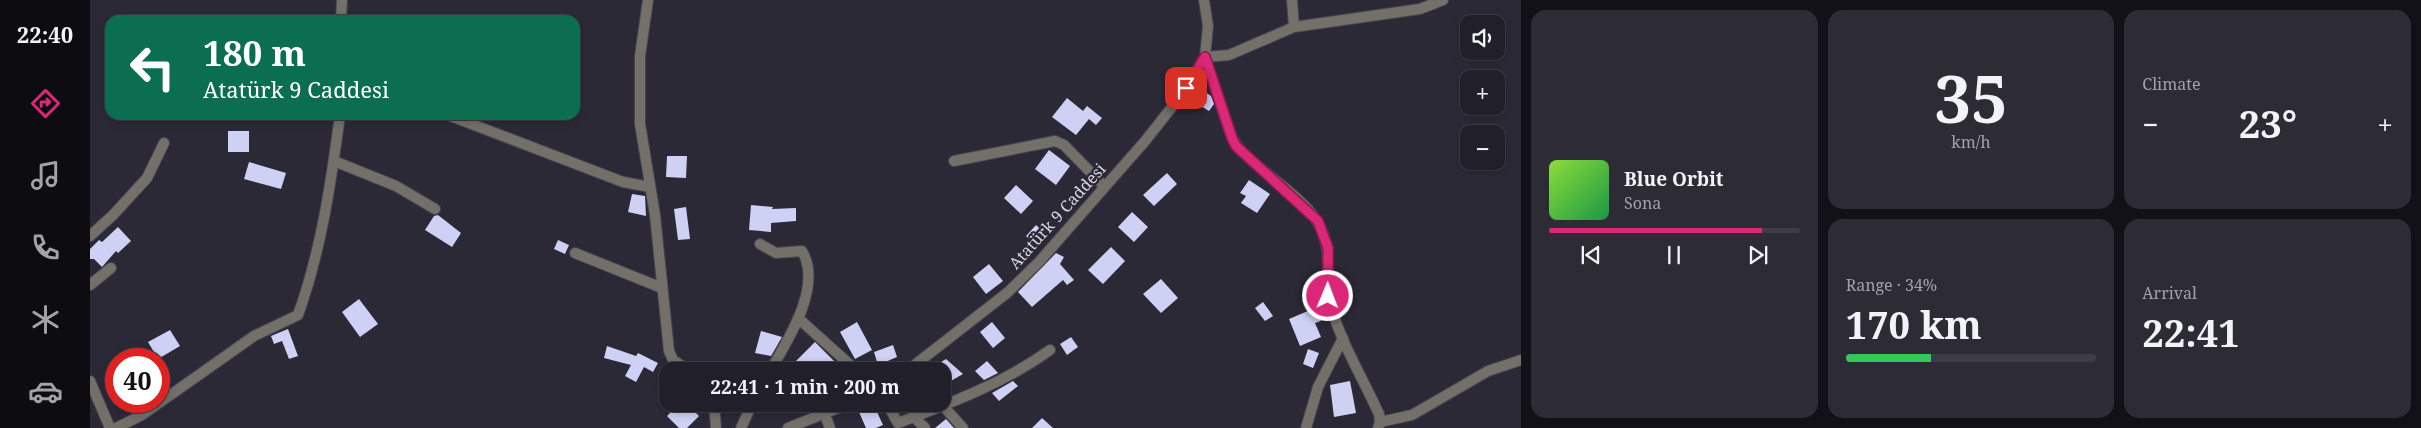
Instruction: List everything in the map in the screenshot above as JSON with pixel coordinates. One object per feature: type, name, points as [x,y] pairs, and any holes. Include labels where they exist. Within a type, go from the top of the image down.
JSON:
[{"type":"street","points":[[341,15],[342,0]]},
{"type":"street","points":[[648,0],[640,56],[640,114],[662,288],[668,352],[676,362]]},
{"type":"street","points":[[1204,0],[1208,26],[1205,57],[1232,138],[1236,146],[1318,221],[1328,248],[1328,296],[1343,338],[1379,414],[1379,425],[1412,415],[1488,370],[1521,360]]},
{"type":"street","points":[[1292,0],[1294,27]]},
{"type":"street","points":[[1205,57],[1229,55],[1294,27],[1420,9],[1443,0]]},
{"type":"street","name":"Atatürk 9 Caddesi","points":[[919,362],[1007,293],[1039,262],[1164,118],[1193,78],[1205,57]]},
{"type":"street","points":[[116,428],[142,415],[254,336],[298,315],[312,274],[334,161],[339,120]]},
{"type":"street","points":[[461,120],[623,182],[650,187]]},
{"type":"street","points":[[954,161],[1055,141],[1064,145],[1104,186]]},
{"type":"street","points":[[90,236],[113,216],[147,178],[164,143]]},
{"type":"street","points":[[334,161],[396,186],[435,209]]},
{"type":"street","points":[[760,244],[776,253],[802,251],[809,263],[806,295],[792,334],[775,362]]},
{"type":"street","points":[[575,253],[662,288]]},
{"type":"street","points":[[90,285],[111,268]]},
{"type":"street","points":[[798,318],[847,362]]},
{"type":"street","points":[[1306,428],[1318,387],[1343,338]]},
{"type":"street","points":[[951,404],[1026,367],[1050,350]]},
{"type":"street","points":[[90,381],[110,428]]},
{"type":"street","points":[[715,412],[716,428]]},
{"type":"street","points":[[741,428],[748,412]]},
{"type":"street","points":[[788,428],[824,412],[830,428]]},
{"type":"street","points":[[892,412],[898,423],[929,412]]},
{"type":"street","points":[[948,412],[962,428]]},
{"type":"street","points":[[914,417],[925,428]]},
{"type":"building","points":[[1196,86],[1211,96],[1214,104],[1209,111],[1188,98]]},
{"type":"building","points":[[1067,98],[1083,111],[1087,106],[1102,118],[1096,125],[1089,119],[1076,135],[1052,117]]},
{"type":"building","points":[[228,131],[249,131],[249,152],[228,152]]},
{"type":"building","points":[[1049,150],[1070,166],[1056,185],[1035,169]]},
{"type":"building","points":[[667,156],[687,156],[686,178],[666,177]]},
{"type":"building","points":[[249,162],[286,173],[281,189],[244,179]]},
{"type":"building","points":[[1167,173],[1177,184],[1154,206],[1143,195]]},
{"type":"building","points":[[1249,180],[1270,194],[1257,213],[1241,203],[1246,196],[1240,193]]},
{"type":"building","points":[[1016,185],[1033,201],[1021,214],[1004,198]]},
{"type":"building","points":[[632,194],[645,196],[646,216],[628,212]]},
{"type":"building","points":[[751,205],[773,207],[772,209],[796,208],[796,221],[771,223],[771,232],[749,230]]},
{"type":"building","points":[[686,207],[690,239],[678,240],[674,209]]},
{"type":"building","points":[[1132,212],[1148,227],[1134,242],[1118,227]]},
{"type":"building","points":[[438,215],[461,233],[452,247],[425,230],[434,216]]},
{"type":"building","points":[[1036,225],[1044,232],[1034,243],[1026,236]]},
{"type":"building","points":[[118,227],[131,241],[118,253],[116,251],[102,267],[94,259],[90,259],[90,249],[99,240],[102,242]]},
{"type":"building","points":[[558,240],[569,245],[565,254],[554,249]]},
{"type":"building","points":[[1111,247],[1125,261],[1103,284],[1088,270]]},
{"type":"building","points":[[1056,253],[1064,257],[1060,264],[1074,280],[1067,285],[1063,280],[1032,307],[1018,292]]},
{"type":"building","points":[[989,264],[1003,281],[986,294],[973,277]]},
{"type":"building","points":[[1161,279],[1178,298],[1161,313],[1143,294]]},
{"type":"building","points":[[359,299],[378,324],[360,337],[342,312]]},
{"type":"building","points":[[1263,302],[1273,316],[1265,321],[1255,308]]},
{"type":"building","points":[[1315,308],[1321,321],[1315,323],[1321,337],[1300,346],[1289,319]]},
{"type":"building","points":[[857,322],[872,350],[855,359],[840,332]]},
{"type":"building","points":[[992,322],[1005,338],[993,348],[980,332]]},
{"type":"building","points":[[288,329],[298,356],[289,359],[282,341],[274,344],[271,336]]},
{"type":"building","points":[[170,330],[180,346],[170,352],[170,348],[152,348],[148,342]]},
{"type":"building","points":[[761,331],[782,337],[771,356],[755,353]]},
{"type":"building","points":[[1071,337],[1078,347],[1067,355],[1060,344]]},
{"type":"building","points":[[815,342],[835,362],[795,362]]},
{"type":"building","points":[[893,345],[897,357],[885,362],[877,362],[874,352]]},
{"type":"building","points":[[607,346],[636,356],[638,353],[658,363],[653,372],[644,367],[636,382],[625,376],[631,365],[604,358]]},
{"type":"building","points":[[1308,349],[1319,353],[1313,368],[1303,364]]},
{"type":"building","points":[[987,361],[998,373],[984,380],[975,371]]},
{"type":"building","points":[[951,363],[963,374],[951,381]]},
{"type":"building","points":[[1013,381],[1018,386],[999,401],[992,393]]},
{"type":"building","points":[[1350,381],[1356,413],[1334,417],[1330,385]]},
{"type":"building","points":[[671,412],[695,412],[699,416],[687,428],[679,428],[667,416]]},
{"type":"building","points":[[859,412],[877,412],[883,425],[876,428],[866,428]]},
{"type":"building","points":[[1042,418],[1053,428],[1032,428]]},
{"type":"building","points":[[946,419],[954,428],[935,428]]},
{"type":"route","points":[[1186,88],[1205,57],[1236,146],[1318,221],[1330,259],[1328,296]]}]
